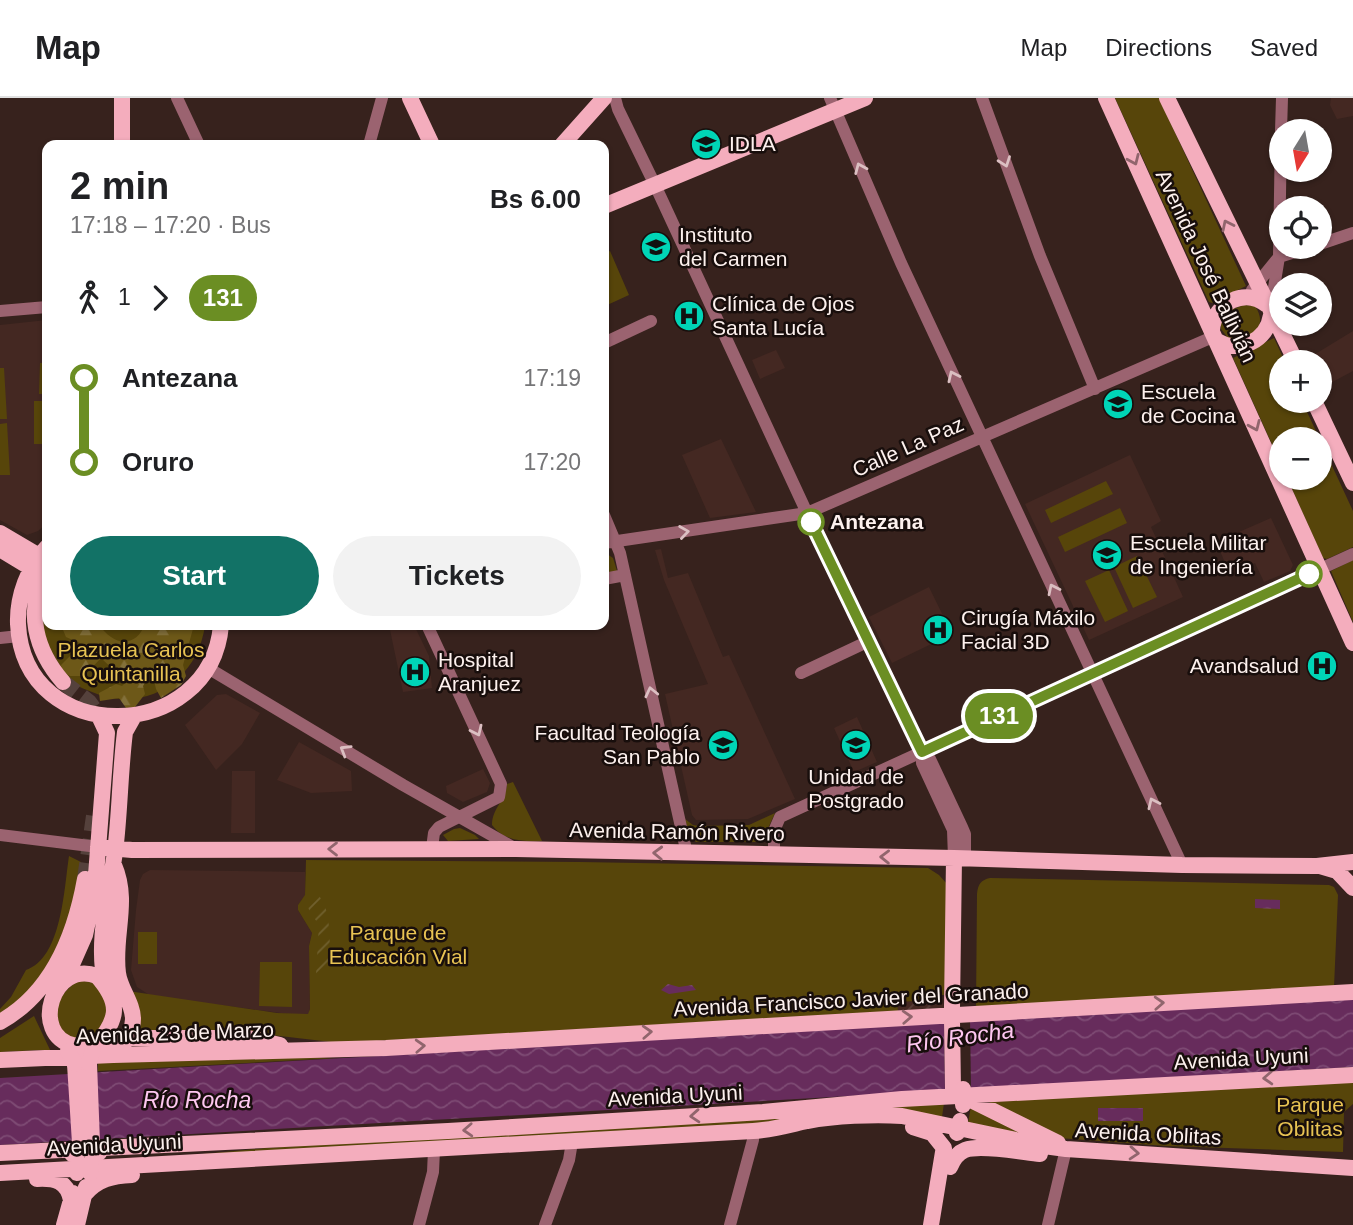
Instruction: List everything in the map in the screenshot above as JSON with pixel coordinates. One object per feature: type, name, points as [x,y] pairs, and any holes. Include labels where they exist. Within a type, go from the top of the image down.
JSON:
[{"type":"main road","points":[[122,98],[122,140]]},
{"type":"main road","points":[[410,98],[430,140]]},
{"type":"main road","points":[[566,140],[604,98]]},
{"type":"main road","points":[[609,204],[832,104],[865,98]]},
{"type":"main road","name":"Avenida José Ballivián","points":[[1106,98],[1353,643]]},
{"type":"main road","name":"Avenida José Ballivián","points":[[1167,98],[1269,311]]},
{"type":"main road","points":[[1214,336],[1215,315],[1220,308],[1242,297],[1256,299],[1269,311]]},
{"type":"main road","name":"Calle La Paz","points":[[1214,336],[1231,347],[1251,342],[1267,330],[1269,311]]},
{"type":"main road","points":[[1320,413],[1353,482]]},
{"type":"main road","points":[[0,533],[41,561]]},
{"type":"main road","points":[[0,549],[41,561]]},
{"type":"main road","points":[[41,561],[20,601],[19,636],[28,664],[44,688],[73,708],[99,716],[134,716],[152,711],[176,699],[197,682],[208,668],[220,630]]},
{"type":"main road","points":[[41,561],[35,615],[36,634],[46,660],[63,682]]},
{"type":"main road","points":[[0,1031],[9,1028],[54,995],[66,978],[85,935],[95,888],[107,733],[99,716]]},
{"type":"main road","points":[[106,987],[103,949],[125,732],[134,716]]},
{"type":"main road","name":"Avenida Ramón Rivero","points":[[98,848],[114,856],[432,848],[1182,865],[1317,866],[1353,862]]},
{"type":"main road","points":[[113,1055],[129,1035],[133,1022],[118,975],[122,883],[114,856]]},
{"type":"main road","points":[[931,1225],[938,1196],[950,1167],[956,1110],[959,858]]},
{"type":"main road","points":[[1317,866],[1337,871],[1353,888]]},
{"type":"main road","points":[[0,1022],[34,995],[56,965],[71,936],[85,879]]},
{"type":"main road","points":[[66,978],[80,973],[97,976],[113,999],[113,1022],[84,1059]]},
{"type":"main road","name":"Avenida Francisco Javier del Granado","points":[[352,1049],[1353,992]]},
{"type":"main road","points":[[54,995],[50,1023],[55,1035],[84,1059]]},
{"type":"main road","points":[[55,1035],[63,1041],[82,1046],[84,1059],[85,1154],[78,1197],[77,1225]]},
{"type":"main road","points":[[84,1059],[127,1038],[249,1038],[299,1050]]},
{"type":"main road","name":"Avenida 23 de Marzo","points":[[0,1060],[352,1049]]},
{"type":"main road","name":"Avenida Uyuni","points":[[0,1153],[239,1140],[294,1140],[750,1113],[902,1099],[956,1110],[1353,1075]]},
{"type":"main road","points":[[938,1196],[944,1149],[956,1110]]},
{"type":"main road","points":[[956,1110],[1066,1149]]},
{"type":"main road","name":"Avenida Uyuni","points":[[0,1172],[753,1132],[809,1121],[902,1116],[1066,1149]]},
{"type":"main road","points":[[771,1130],[906,1126],[926,1129],[944,1149]]},
{"type":"main road","points":[[0,1162],[99,1153],[123,1155],[239,1147],[294,1140]]},
{"type":"main road","name":"Avenida Oblitas","points":[[950,1167],[958,1154],[966,1149],[976,1148],[1048,1155],[1066,1149],[1353,1168]]},
{"type":"main road","points":[[65,1225],[78,1197],[96,1183],[116,1176],[211,1168],[294,1157]]},
{"type":"main road","points":[[1322,1166],[1353,1157]]},
{"type":"main road","points":[[0,1181],[50,1178],[78,1197]]},
{"type":"street","points":[[177,98],[198,140]]},
{"type":"street","points":[[370,140],[382,98]]},
{"type":"street","points":[[614,98],[807,513],[922,752],[930,759],[962,827],[965,835],[959,858]]},
{"type":"street","points":[[982,98],[1040,256],[1095,389]]},
{"type":"street","name":"Calle La Paz","points":[[1281,119],[1282,98]]},
{"type":"street","points":[[832,104],[981,438],[1182,865]]},
{"type":"street","points":[[1332,240],[1353,233]]},
{"type":"street","points":[[1242,297],[1257,286],[1277,259]]},
{"type":"street","points":[[0,311],[42,307]]},
{"type":"street","points":[[609,341],[651,321]]},
{"type":"street","name":"Calle La Paz","points":[[610,542],[807,513],[1214,336]]},
{"type":"street","points":[[610,542],[625,575],[687,854]]},
{"type":"street","points":[[774,855],[774,831],[780,817],[1353,554]]},
{"type":"street","points":[[609,578],[625,575]]},
{"type":"street","points":[[429,630],[501,784],[499,797],[439,827],[434,833],[432,848]]},
{"type":"street","points":[[0,638],[19,636]]},
{"type":"street","points":[[801,673],[869,641]]},
{"type":"street","points":[[208,668],[516,849]]},
{"type":"street","name":"Avenida Ramón Rivero","points":[[0,835],[98,848]]},
{"type":"street","points":[[730,1225],[753,1132]]},
{"type":"street","points":[[545,1225],[569,1160],[572,1142]]},
{"type":"street","points":[[1048,1225],[1066,1149]]},
{"type":"street","points":[[419,1225],[433,1172],[434,1150]]},
{"type":"shaded area","points":[[1331,98],[1353,98],[1353,116],[1337,119],[1330,105]]},
{"type":"shaded area","points":[[42,321],[42,527],[27,535],[0,520],[0,325]]},
{"type":"shaded area","points":[[1353,331],[1353,371],[1332,382],[1332,350],[1322,350]]},
{"type":"shaded area","points":[[776,350],[785,368],[760,379],[752,360]]},
{"type":"shaded area","points":[[721,439],[756,512],[710,518],[682,455]]},
{"type":"shaded area","name":"Escuela Militar de Ingeniería","points":[[1130,455],[1161,521],[1151,527],[1183,597],[1089,640],[1025,504]]},
{"type":"shaded area","points":[[1271,518],[1293,565],[1290,571],[1264,582],[1255,563],[1230,574],[1216,542]]},
{"type":"shaded area","name":"Facultad Teología San Pablo","points":[[661,549],[668,578],[688,573],[723,657],[729,655],[795,799],[748,819],[696,820],[692,815],[665,694],[708,684],[664,580],[655,550]]},
{"type":"shaded area","points":[[929,587],[952,634],[892,663],[869,617]]},
{"type":"shaded area","name":"Hospital Aranjuez","points":[[390,630],[416,630],[429,656],[432,688],[403,692]]},
{"type":"shaded area","points":[[226,694],[260,713],[242,744],[216,770],[185,725],[217,695]]},
{"type":"shaded area","name":"Unidad de Postgrado","points":[[857,717],[877,762],[854,772],[834,728]]},
{"type":"shaded area","points":[[299,742],[351,771],[352,791],[311,793],[277,780]]},
{"type":"shaded area","points":[[483,769],[490,783],[487,792],[463,802],[447,793],[446,786]]},
{"type":"shaded area","points":[[232,771],[255,771],[255,833],[231,833]]},
{"type":"shaded area","points":[[150,870],[305,872],[305,896],[298,905],[298,910],[312,933],[309,946],[308,1015],[151,996],[137,987],[131,970],[136,910],[140,880],[143,874]]},
{"type":"shaded area","points":[[942,995],[944,1008],[898,1011],[897,1002],[936,1000]]},
{"type":"green space","points":[[1115,98],[1159,98],[1246,286],[1212,303],[1209,302]]},
{"type":"green space","points":[[609,252],[629,295],[609,304]]},
{"type":"green space","points":[[1244,305],[1255,306],[1259,314],[1259,327],[1243,338],[1228,338],[1221,329],[1221,321],[1231,310]]},
{"type":"green space","points":[[1274,338],[1280,350],[1269,350],[1269,413],[1308,413],[1314,427],[1269,427],[1269,438],[1233,358]]},
{"type":"green space","points":[[40,363],[42,363],[42,394],[39,394]]},
{"type":"green space","points":[[0,368],[4,368],[7,419],[0,419]]},
{"type":"green space","points":[[34,401],[42,401],[42,444],[34,444]]},
{"type":"green space","points":[[7,423],[10,475],[0,475],[0,424]]},
{"type":"green space","points":[[1332,466],[1353,511],[1353,547],[1327,559],[1323,558],[1292,490],[1332,490]]},
{"type":"green space","points":[[1106,481],[1113,494],[1051,523],[1045,510]]},
{"type":"green space","points":[[1120,508],[1127,523],[1065,552],[1058,537]]},
{"type":"green space","points":[[609,555],[613,558],[618,574],[609,575]]},
{"type":"green space","points":[[1137,556],[1157,597],[1133,608],[1114,567]]},
{"type":"green space","points":[[1353,560],[1353,622],[1331,571]]},
{"type":"green space","points":[[1109,570],[1128,611],[1105,622],[1085,581]]},
{"type":"green space","name":"Plazuela Carlos Quintanilla","points":[[44,630],[204,630],[192,662],[180,676],[166,688],[131,699],[112,698],[76,685],[67,677],[46,639]]},
{"type":"green space","name":"Plazuela Carlos Quintanilla","points":[[63,630],[104,630],[116,640],[126,642],[139,635],[142,630],[193,630],[183,665],[186,676],[181,685],[161,698],[154,680],[146,681],[143,686],[145,694],[135,707],[126,708],[119,698],[100,701],[99,693],[116,684],[122,686],[129,679],[119,675],[101,658],[84,676],[70,676],[62,670],[61,665],[74,652],[86,657],[89,651],[82,644],[66,637]]},
{"type":"green space","points":[[513,782],[542,841],[514,839],[502,834],[492,825],[507,784]]},
{"type":"green space","points":[[775,813],[765,835],[758,842],[696,842],[689,835],[685,819],[699,826],[749,825]]},
{"type":"green space","points":[[460,828],[479,839],[448,841],[443,835]]},
{"type":"green space","points":[[69,856],[81,862],[69,922],[43,977],[0,1018],[0,1009],[11,997],[26,970],[38,963],[54,937],[63,903]]},
{"type":"green space","name":"Parque de Educación Vial","points":[[306,860],[928,868],[947,884],[947,995],[936,1000],[897,1002],[898,1011],[340,1043],[253,1033],[135,1033],[128,991],[277,1013],[308,1014],[309,946],[312,933],[298,910],[298,905],[305,895]]},
{"type":"green space","points":[[990,878],[1329,885],[1334,887],[1338,895],[1334,987],[976,1007],[977,894],[981,883]]},
{"type":"green space","points":[[313,891],[320,897],[327,914],[331,964],[316,975],[319,924],[310,912],[308,904]]},
{"type":"green space","points":[[138,932],[157,932],[157,964],[138,964]]},
{"type":"green space","points":[[260,962],[292,962],[292,1007],[259,1006]]},
{"type":"green space","points":[[79,980],[94,983],[106,998],[107,1017],[97,1033],[83,1039],[68,1037],[56,1016],[61,998]]},
{"type":"green space","points":[[34,1016],[51,1052],[0,1052],[0,1038]]},
{"type":"green space","points":[[254,1056],[337,1058],[98,1071],[98,1063]]},
{"type":"green space","name":"Parque Oblitas","points":[[1353,1081],[1353,1104],[1344,1112],[1343,1152],[1166,1146],[1059,1138],[987,1101]]},
{"type":"green space","points":[[944,1103],[942,1117],[770,1123],[181,1156],[267,1148]]},
{"type":"green space","points":[[971,1106],[1042,1139],[968,1123]]},
{"type":"water","points":[[1255,899],[1280,900],[1280,909],[1255,908]]},
{"type":"water","points":[[668,984],[679,987],[692,985],[696,990],[669,994],[661,990]]},
{"type":"water","name":"Río Rocha","points":[[1353,999],[1353,1067],[0,1145],[0,1078]]},
{"type":"water","points":[[1098,1108],[1143,1108],[1143,1121],[1098,1121]]},
{"type":"pier","points":[[970,1017],[971,1092],[945,1093],[944,1018]]},
{"type":"tunnel","points":[[63,682],[89,702],[103,722]]},
{"type":"tunnel","points":[[85,879],[94,816]]},
{"type":"bus line","name":"131","points":[[811,522],[922,752],[1309,574]]},
{"type":"place","name":"IDLA","points":[[706,144]]},
{"type":"place","name":"Instituto del Carmen","points":[[656,247]]},
{"type":"place","name":"Clínica de Ojos Santa Lucía","points":[[689,316]]},
{"type":"place","name":"Escuela de Cocina","points":[[1118,404]]},
{"type":"place","name":"Antezana","points":[[811,522]]},
{"type":"place","name":"Escuela Militar de Ingeniería","points":[[1107,555]]},
{"type":"place","name":"Cirugía Máxilo Facial 3D","points":[[938,630]]},
{"type":"place","name":"Avandsalud","points":[[1322,666]]},
{"type":"place","name":"Hospital Aranjuez","points":[[415,672]]},
{"type":"place","name":"Facultad Teología San Pablo","points":[[723,745]]},
{"type":"place","name":"Unidad de Postgrado","points":[[856,745]]}]
